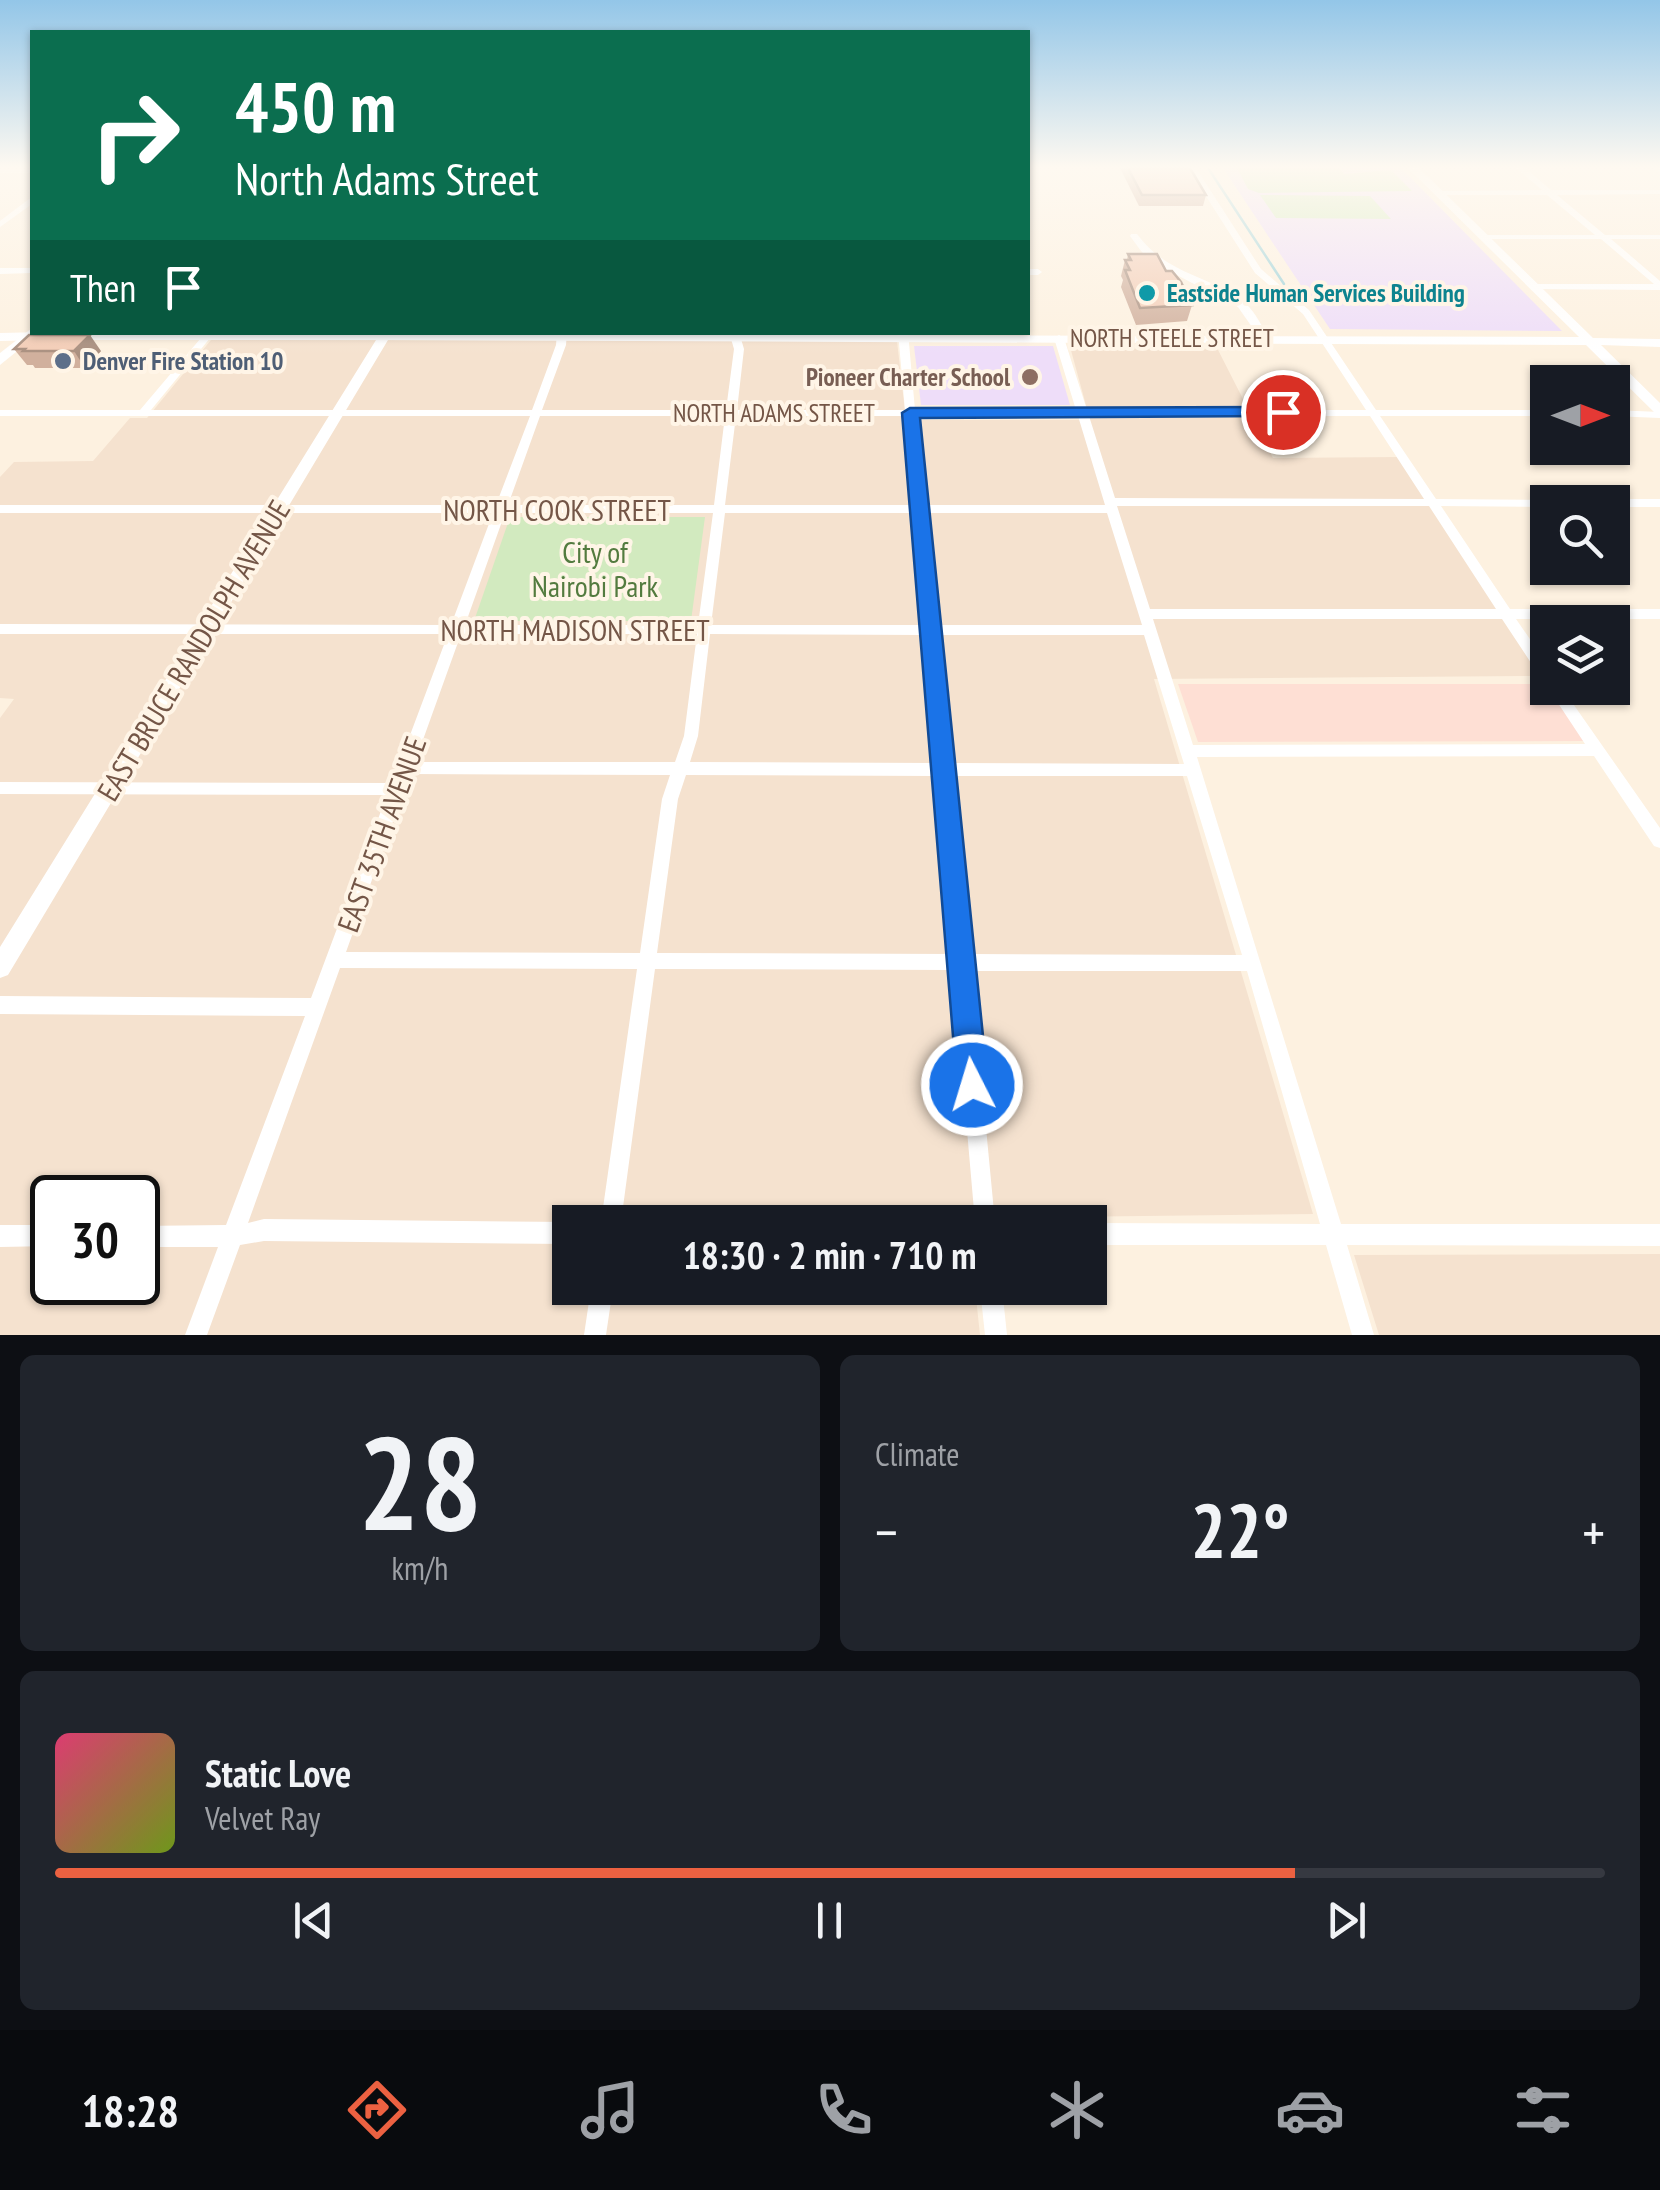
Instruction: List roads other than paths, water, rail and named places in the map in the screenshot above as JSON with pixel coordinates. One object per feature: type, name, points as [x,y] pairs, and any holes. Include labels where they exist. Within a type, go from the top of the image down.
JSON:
[{"type":"main road","points":[[3,339],[30,318]]},
{"type":"main road","points":[[0,361],[30,334]]},
{"type":"street","points":[[1232,230],[1258,271],[1298,303],[1328,338],[1372,412],[1530,650]]},
{"type":"street","points":[[1476,230],[1660,413]]},
{"type":"street","points":[[1595,230],[1660,286]]},
{"type":"street","points":[[1134,236],[1164,266],[1244,307],[1264,338]]},
{"type":"street","points":[[1483,237],[1660,236]]},
{"type":"street","points":[[0,271],[30,271]]},
{"type":"street","points":[[1534,288],[1660,286]]},
{"type":"street","name":"NORTH STEELE STREET","points":[[3,339],[30,334]]},
{"type":"street","points":[[143,413],[209,335]]},
{"type":"street","name":"NORTH STEELE STREET","points":[[209,335],[903,335],[1660,343]]},
{"type":"street","name":"EAST BRUCE RANDOLPH AVENUE","points":[[0,967],[386,335]]},
{"type":"street","name":"EAST 35TH AVENUE","points":[[196,1335],[536,413],[561,335]]},
{"type":"street","points":[[613,1205],[670,799],[691,736],[739,349],[735,335]]},
{"type":"street","points":[[903,335],[983,1205]]},
{"type":"street","points":[[1059,338],[1254,963],[1363,1335]]},
{"type":"street","name":"NORTH ADAMS STREET","points":[[0,413],[1530,413]]},
{"type":"street","points":[[1630,413],[1660,413]]},
{"type":"street","name":"NORTH COOK STREET","points":[[0,509],[1530,503]]},
{"type":"street","points":[[1630,503],[1660,503]]},
{"type":"street","name":"NORTH MADISON STREET","points":[[0,629],[930,630],[1506,614],[1660,614]]},
{"type":"street","points":[[1567,705],[1660,840]]},
{"type":"street","points":[[1188,751],[1599,750]]},
{"type":"street","points":[[406,768],[1194,770]]},
{"type":"street","points":[[0,788],[398,789]]},
{"type":"street","points":[[335,960],[1254,963]]},
{"type":"street","points":[[0,1005],[317,1007]]},
{"type":"street","points":[[160,1236],[233,1236],[264,1230],[552,1233]]},
{"type":"street","points":[[1107,1234],[1660,1235]]},
{"type":"street","points":[[0,1236],[30,1236]]},
{"type":"street","points":[[595,1335],[599,1305]]},
{"type":"street","points":[[993,1305],[996,1335]]},
{"type":"waterway","points":[[1249,230],[1284,284]]},
{"type":"place","name":"Eastside Human Services Building","points":[[1147,293]]},
{"type":"place","name":"Denver Fire Station 10","points":[[63,361]]},
{"type":"place","name":"Pioneer Charter School","points":[[1030,377]]},
{"type":"park label","name":"City of Nairobi Park","points":[[595,568]]}]
